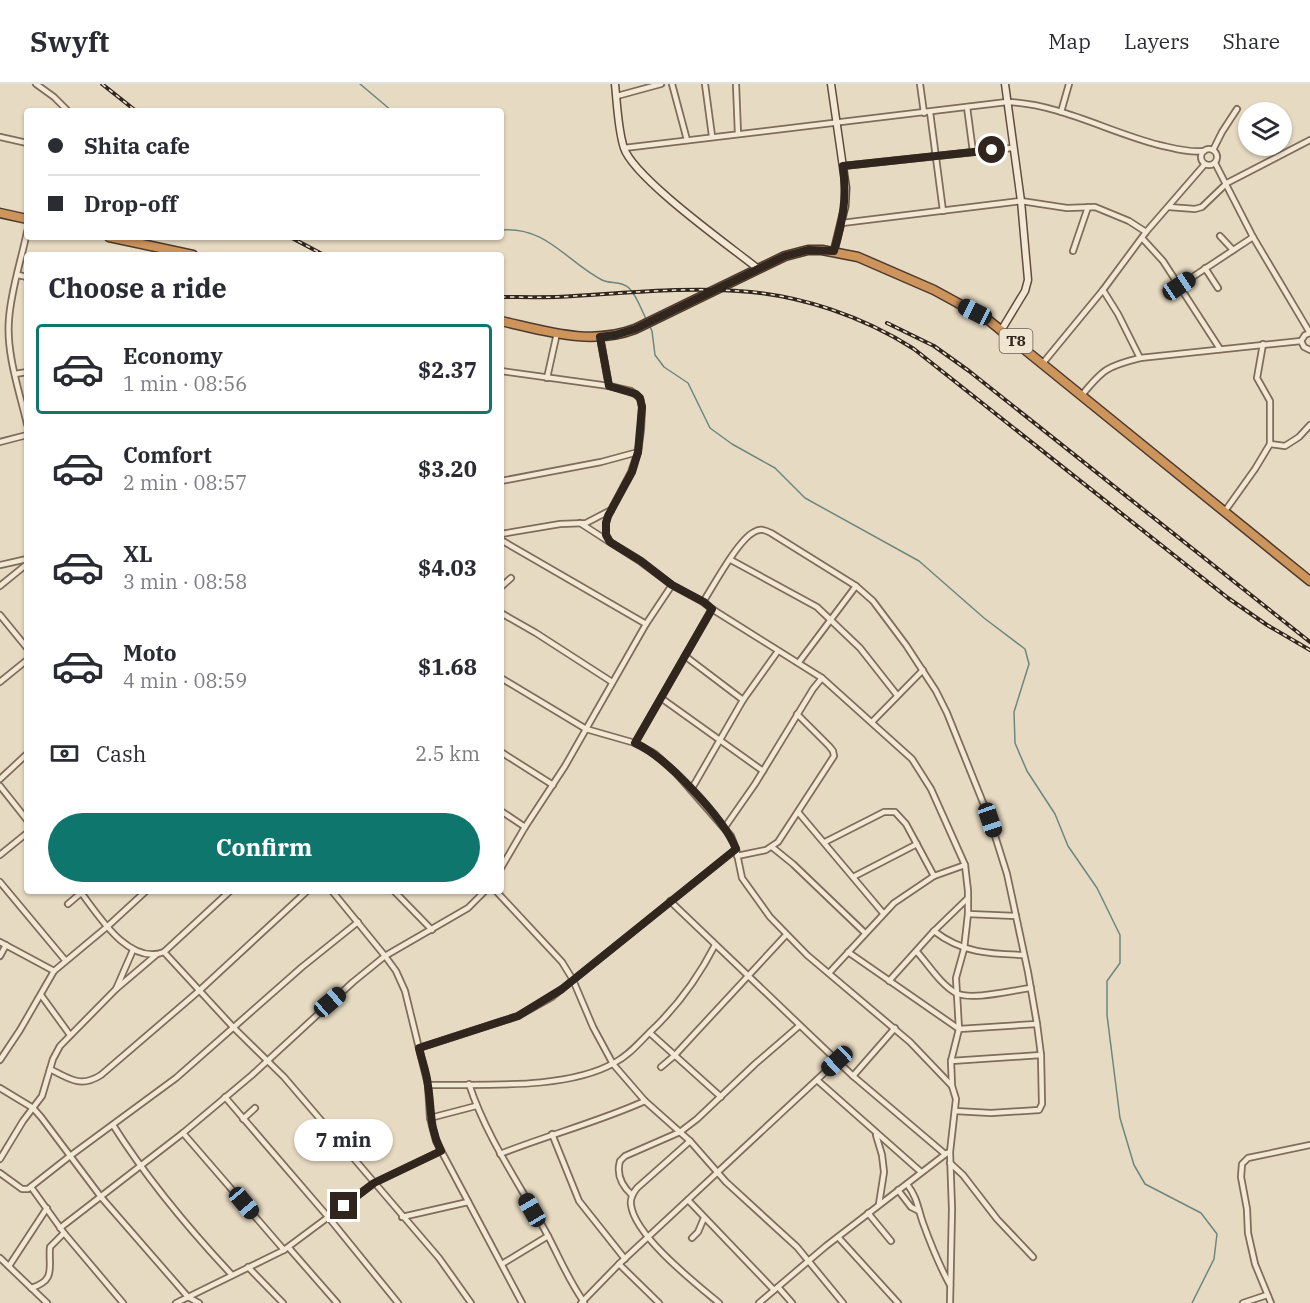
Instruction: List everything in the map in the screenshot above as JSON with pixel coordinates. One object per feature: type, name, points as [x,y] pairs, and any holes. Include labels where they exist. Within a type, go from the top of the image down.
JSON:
[{"type":"highway","points":[[0,213],[24,218]]},
{"type":"highway","points":[[123,240],[179,252]]},
{"type":"highway","name":"T8","points":[[504,322],[579,337],[615,335],[635,329],[757,268],[799,252],[834,251],[858,257],[934,290],[1002,329],[1310,580]]},
{"type":"street","points":[[36,84],[65,108]]},
{"type":"street","points":[[615,84],[624,148],[636,169],[757,268]]},
{"type":"street","points":[[617,96],[661,84]]},
{"type":"street","points":[[672,84],[687,140]]},
{"type":"street","points":[[705,84],[712,136]]},
{"type":"street","points":[[736,84],[738,134]]},
{"type":"street","points":[[831,84],[846,189],[842,223],[834,251]]},
{"type":"street","points":[[920,84],[936,156],[943,211]]},
{"type":"street","points":[[1002,329],[1028,280],[1021,201],[1005,84]]},
{"type":"street","points":[[1061,112],[1069,84]]},
{"type":"street","points":[[624,148],[712,136],[927,113],[967,106],[1018,102],[1061,112],[1148,142],[1196,152],[1213,150]]},
{"type":"street","points":[[967,106],[973,152]]},
{"type":"street","points":[[1213,150],[1221,132],[1237,109]]},
{"type":"street","points":[[0,137],[24,142]]},
{"type":"street","points":[[1169,207],[1195,209],[1202,207],[1227,183],[1310,140]]},
{"type":"street","points":[[843,166],[1012,148]]},
{"type":"street","points":[[1213,150],[1217,157],[1215,163],[1253,237],[1310,333],[1305,335],[1301,341]]},
{"type":"street","points":[[1204,151],[1201,157],[1205,164]]},
{"type":"street","points":[[1205,164],[1215,163]]},
{"type":"street","points":[[1043,363],[1103,290],[1146,232],[1205,164]]},
{"type":"street","points":[[842,223],[1021,201],[1067,208],[1088,207],[1104,210],[1129,221],[1146,232]]},
{"type":"street","points":[[1073,251],[1088,207]]},
{"type":"street","points":[[1220,236],[1233,250]]},
{"type":"street","points":[[1179,286],[1253,237]]},
{"type":"street","points":[[1142,238],[1163,261],[1220,349]]},
{"type":"street","points":[[24,401],[15,374],[9,337],[9,320],[11,300],[25,240]]},
{"type":"street","points":[[1205,268],[1218,288]]},
{"type":"street","points":[[18,275],[24,276]]},
{"type":"street","points":[[1103,290],[1140,358]]},
{"type":"street","points":[[547,378],[557,333]]},
{"type":"street","points":[[600,337],[609,386]]},
{"type":"street","points":[[1082,395],[1104,370],[1140,358],[1301,341]]},
{"type":"street","points":[[1301,341],[1304,347],[1310,350]]},
{"type":"street","points":[[1226,511],[1270,444],[1270,401],[1257,377],[1263,344]]},
{"type":"street","points":[[504,371],[609,386],[631,391],[640,398],[642,407],[638,452],[632,472],[611,510],[605,530],[610,542]]},
{"type":"street","points":[[15,374],[24,372]]},
{"type":"street","points":[[1270,444],[1285,446],[1299,437],[1310,425]]},
{"type":"street","points":[[0,442],[24,436]]},
{"type":"street","points":[[504,480],[601,462],[638,452]]},
{"type":"street","points":[[504,533],[560,524],[580,524],[611,510]]},
{"type":"street","points":[[580,524],[641,561],[672,585],[704,602],[822,678],[912,759],[931,789],[965,865],[968,898],[964,949],[956,978],[959,1029],[951,1061],[952,1086],[956,1099],[948,1153],[952,1218],[950,1303]]},
{"type":"street","points":[[704,602],[748,536],[762,529],[787,542],[856,586],[873,601],[887,617],[923,670],[947,713],[990,820],[1006,874],[1037,1024],[1043,1101],[1041,1109],[991,1113],[955,1111]]},
{"type":"street","points":[[504,542],[646,624]]},
{"type":"street","points":[[0,565],[24,560]]},
{"type":"street","points":[[731,560],[803,598],[831,620],[860,648],[897,695]]},
{"type":"street","points":[[0,586],[24,566]]},
{"type":"street","points":[[504,584],[511,578]]},
{"type":"street","points":[[504,863],[525,826],[553,785],[646,624],[672,585]]},
{"type":"street","points":[[799,662],[856,586]]},
{"type":"street","points":[[635,743],[712,609]]},
{"type":"street","points":[[0,615],[24,644]]},
{"type":"street","points":[[504,615],[612,682]]},
{"type":"street","points":[[691,790],[743,700],[777,651]]},
{"type":"street","points":[[685,656],[743,700]]},
{"type":"street","points":[[0,682],[24,662]]},
{"type":"street","points":[[872,722],[923,670]]},
{"type":"street","points":[[725,827],[822,678]]},
{"type":"street","points":[[504,680],[586,729],[635,743],[655,754],[725,827],[736,849],[739,870],[748,888],[786,935],[895,1028],[952,1086]]},
{"type":"street","points":[[661,698],[763,771]]},
{"type":"street","points":[[737,856],[772,847],[783,836],[834,753],[797,714]]},
{"type":"street","points":[[504,754],[553,785]]},
{"type":"street","points":[[0,779],[24,757]]},
{"type":"street","points":[[0,786],[24,816]]},
{"type":"street","points":[[825,842],[875,817],[891,811],[895,812],[903,819],[934,876]]},
{"type":"street","points":[[798,812],[883,913]]},
{"type":"street","points":[[504,813],[525,826]]},
{"type":"street","points":[[0,855],[24,835]]},
{"type":"street","points":[[853,877],[917,844]]},
{"type":"street","points":[[772,847],[865,933]]},
{"type":"street","points":[[419,1048],[518,1016],[552,997],[736,849]]},
{"type":"street","points":[[829,973],[883,913],[906,894],[934,876],[965,865]]},
{"type":"street","points":[[0,882],[65,960]]},
{"type":"street","points":[[68,904],[78,894]]},
{"type":"street","points":[[82,894],[108,926],[133,950],[156,955]]},
{"type":"street","points":[[0,1060],[54,971],[143,894]]},
{"type":"street","points":[[0,1159],[2,1152],[23,1120],[42,1096],[56,1051],[116,989],[156,955],[164,952],[226,894]]},
{"type":"street","points":[[50,1069],[73,1080],[92,1081],[123,1058],[304,894]]},
{"type":"street","points":[[335,894],[396,971],[405,991],[428,1085],[433,1133],[522,1303]]},
{"type":"street","points":[[397,894],[432,930]]},
{"type":"street","points":[[60,1228],[183,1133],[385,956],[468,909],[482,894]]},
{"type":"street","points":[[499,894],[562,962],[613,1064],[645,1101],[690,1141],[717,1173],[810,1260],[843,1303]]},
{"type":"street","points":[[889,981],[934,931],[968,898]]},
{"type":"street","points":[[670,901],[853,1076],[948,1153]]},
{"type":"street","points":[[968,914],[1016,916]]},
{"type":"street","points":[[0,1173],[22,1189],[26,1190],[31,1187],[155,1095],[302,967],[358,922]]},
{"type":"street","points":[[934,931],[947,941],[964,949],[1024,955]]},
{"type":"street","points":[[661,1067],[675,1056],[786,935]]},
{"type":"street","points":[[0,956],[2,942],[54,971]]},
{"type":"street","points":[[428,1085],[546,1082],[584,1074],[613,1064],[630,1053],[672,1011],[705,965],[715,945]]},
{"type":"street","points":[[116,989],[133,950]]},
{"type":"street","points":[[164,952],[233,1027],[284,1077],[439,1258],[471,1303]]},
{"type":"street","points":[[848,952],[959,1029],[1037,1024]]},
{"type":"street","points":[[916,952],[957,994],[971,996],[1031,988]]},
{"type":"street","points":[[40,995],[70,1035]]},
{"type":"street","points":[[719,1303],[669,1260],[649,1238],[632,1210],[632,1196],[620,1179],[620,1161],[625,1156],[680,1132],[799,1026]]},
{"type":"street","points":[[853,1076],[895,1028]]},
{"type":"street","points":[[650,1033],[720,1097]]},
{"type":"street","points":[[951,1061],[1041,1055]]},
{"type":"street","points":[[469,1084],[476,1106],[500,1154],[583,1302],[625,1258],[837,1061]]},
{"type":"street","points":[[816,1080],[921,1172]]},
{"type":"street","points":[[0,1088],[33,1108],[101,1197],[188,1297],[198,1303]]},
{"type":"street","points":[[225,1097],[329,1218],[398,1303]]},
{"type":"street","points":[[500,1154],[552,1134],[599,1120],[645,1101]]},
{"type":"street","points":[[430,1118],[476,1106]]},
{"type":"street","points":[[243,1119],[255,1108]]},
{"type":"street","points":[[113,1125],[140,1167],[195,1235],[232,1275]]},
{"type":"street","points":[[875,1132],[884,1172],[879,1204]]},
{"type":"street","points":[[183,1133],[337,1303]]},
{"type":"street","points":[[552,1134],[579,1201],[591,1219],[625,1258]]},
{"type":"street","points":[[632,1196],[644,1180],[690,1141]]},
{"type":"street","points":[[1271,1303],[1255,1264],[1248,1233],[1247,1209],[1241,1176],[1242,1164],[1248,1158],[1310,1146]]},
{"type":"street","points":[[176,1303],[287,1249],[374,1183],[441,1151]]},
{"type":"street","points":[[759,1303],[879,1204],[948,1153]]},
{"type":"street","points":[[950,1163],[963,1175],[997,1219],[1033,1257]]},
{"type":"street","points":[[906,1184],[916,1196],[937,1261],[951,1286]]},
{"type":"street","points":[[31,1187],[60,1228],[123,1303]]},
{"type":"street","points":[[898,1190],[911,1207],[919,1211]]},
{"type":"street","points":[[688,1200],[792,1303]]},
{"type":"street","points":[[402,1217],[468,1202]]},
{"type":"street","points":[[9,1266],[46,1208]]},
{"type":"street","points":[[868,1213],[891,1241]]},
{"type":"street","points":[[692,1238],[698,1232],[704,1218]]},
{"type":"street","points":[[32,1288],[41,1285],[48,1278],[51,1266],[51,1247],[64,1233]]},
{"type":"street","points":[[501,1264],[548,1236]]},
{"type":"street","points":[[838,1237],[898,1303]]},
{"type":"street","points":[[0,1258],[47,1303]]},
{"type":"street","points":[[619,1264],[659,1303]]},
{"type":"street","points":[[249,1267],[283,1303]]},
{"type":"street","points":[[1243,1303],[1267,1295]]},
{"type":"waterway","points":[[360,84],[388,108]]},
{"type":"waterway","points":[[504,230],[531,233],[555,246],[602,280],[626,286],[634,295],[647,321]]},
{"type":"waterway","points":[[649,325],[655,355],[664,367],[688,383],[710,428],[732,444],[775,468],[805,498],[919,561],[984,618],[1025,649],[1029,664],[1014,712],[1015,743],[1027,771],[1055,814],[1068,846],[1097,888],[1120,935],[1120,963],[1107,981],[1107,1015],[1120,1118],[1134,1165],[1145,1184],[1201,1213],[1217,1234],[1214,1259],[1192,1303]]},
{"type":"railway","points":[[102,84],[132,108]]},
{"type":"railway","points":[[296,240],[318,252]]},
{"type":"railway","points":[[504,297],[556,297],[677,290],[738,291],[807,302],[852,317],[895,337],[914,349],[1228,598],[1267,625],[1310,650]]},
{"type":"railway","points":[[887,323],[934,346],[969,371],[1310,642]]},
{"type":"route","points":[[344,1206],[374,1183],[441,1151],[433,1133],[428,1085],[419,1048],[518,1016],[543,1002],[736,849],[725,827],[676,773],[655,754],[635,743],[712,609],[704,602],[672,585],[641,561],[610,542],[606,535],[608,516],[632,472],[638,452],[642,407],[640,398],[636,394],[609,386],[600,337],[635,329],[771,261],[808,250],[834,251],[845,206],[846,189],[843,166],[992,150]]}]
